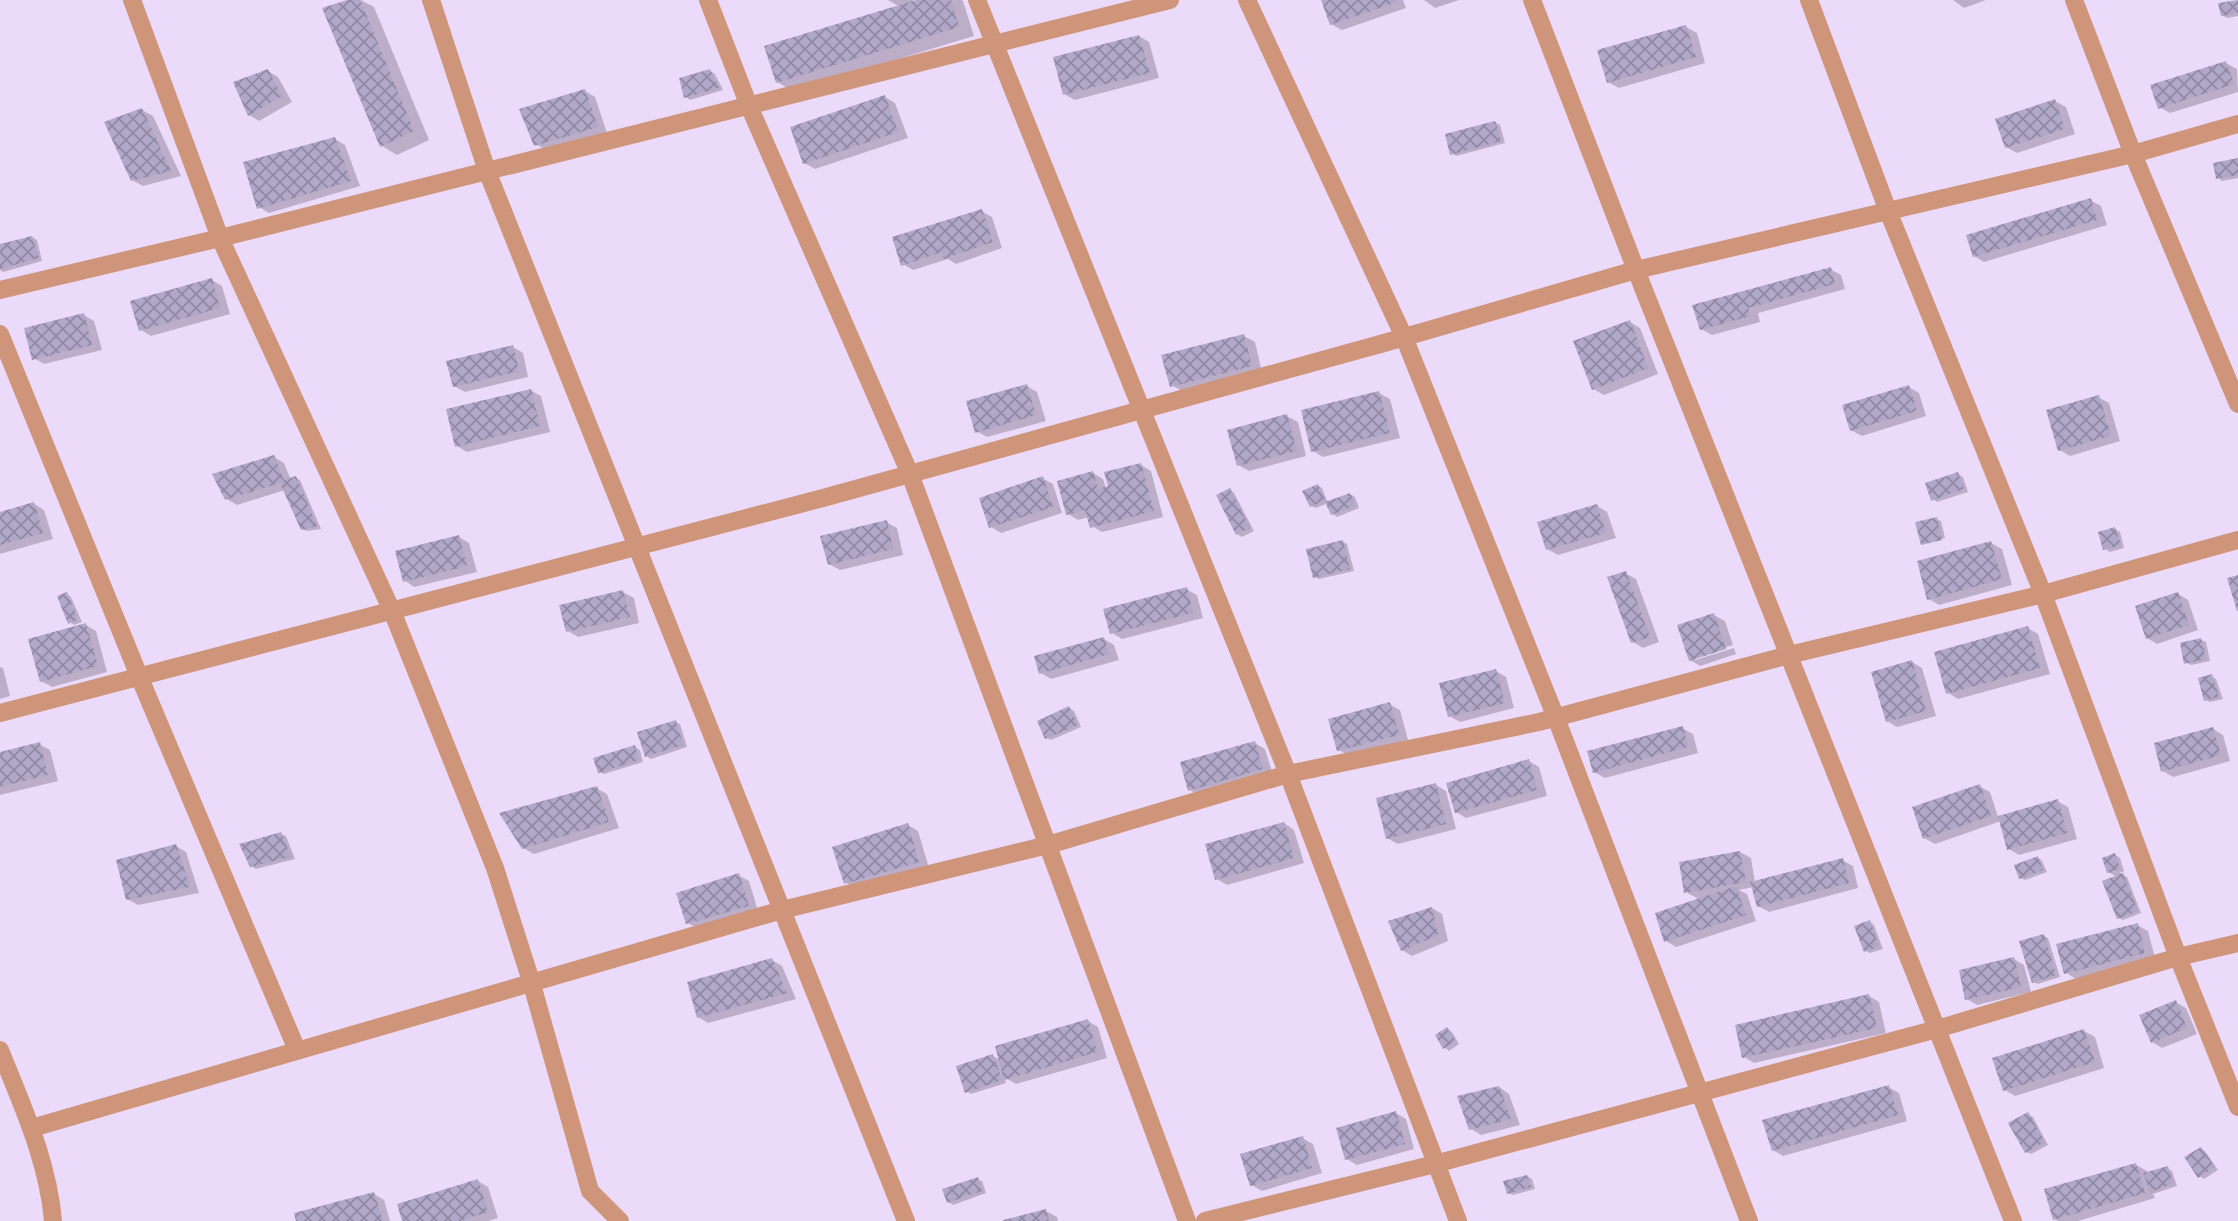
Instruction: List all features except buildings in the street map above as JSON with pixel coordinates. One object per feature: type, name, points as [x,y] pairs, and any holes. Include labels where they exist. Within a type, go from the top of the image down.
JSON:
[{"type":"street","points":[[132,0],[220,238],[392,611],[495,868],[531,981],[590,1191],[620,1221]]},
{"type":"street","points":[[431,0],[487,172],[906,1221]]},
{"type":"street","points":[[708,0],[749,106],[910,474],[1187,1221]]},
{"type":"street","points":[[977,0],[1288,774],[1458,1221]]},
{"type":"street","points":[[0,290],[487,172],[1170,0]]},
{"type":"street","points":[[1247,0],[1404,337],[1556,718],[1749,1221]]},
{"type":"street","points":[[1532,0],[1636,270],[2013,1221]]},
{"type":"street","points":[[1809,0],[1888,211],[2043,594],[2178,957],[2238,1107]]},
{"type":"street","points":[[2074,0],[2133,153],[2238,404]]},
{"type":"street","points":[[0,713],[910,474],[1636,270],[2133,153],[2238,124]]},
{"type":"street","points":[[0,334],[138,676],[297,1050]]},
{"type":"street","points":[[32,1129],[531,981],[782,910],[1048,845],[1288,774],[1556,718],[1789,655],[2043,594],[2238,540]]},
{"type":"street","points":[[1205,1221],[1435,1164],[1937,1029],[2178,957],[2238,943]]},
{"type":"street","points":[[1,1057],[32,1129],[51,1200],[53,1221]]}]
